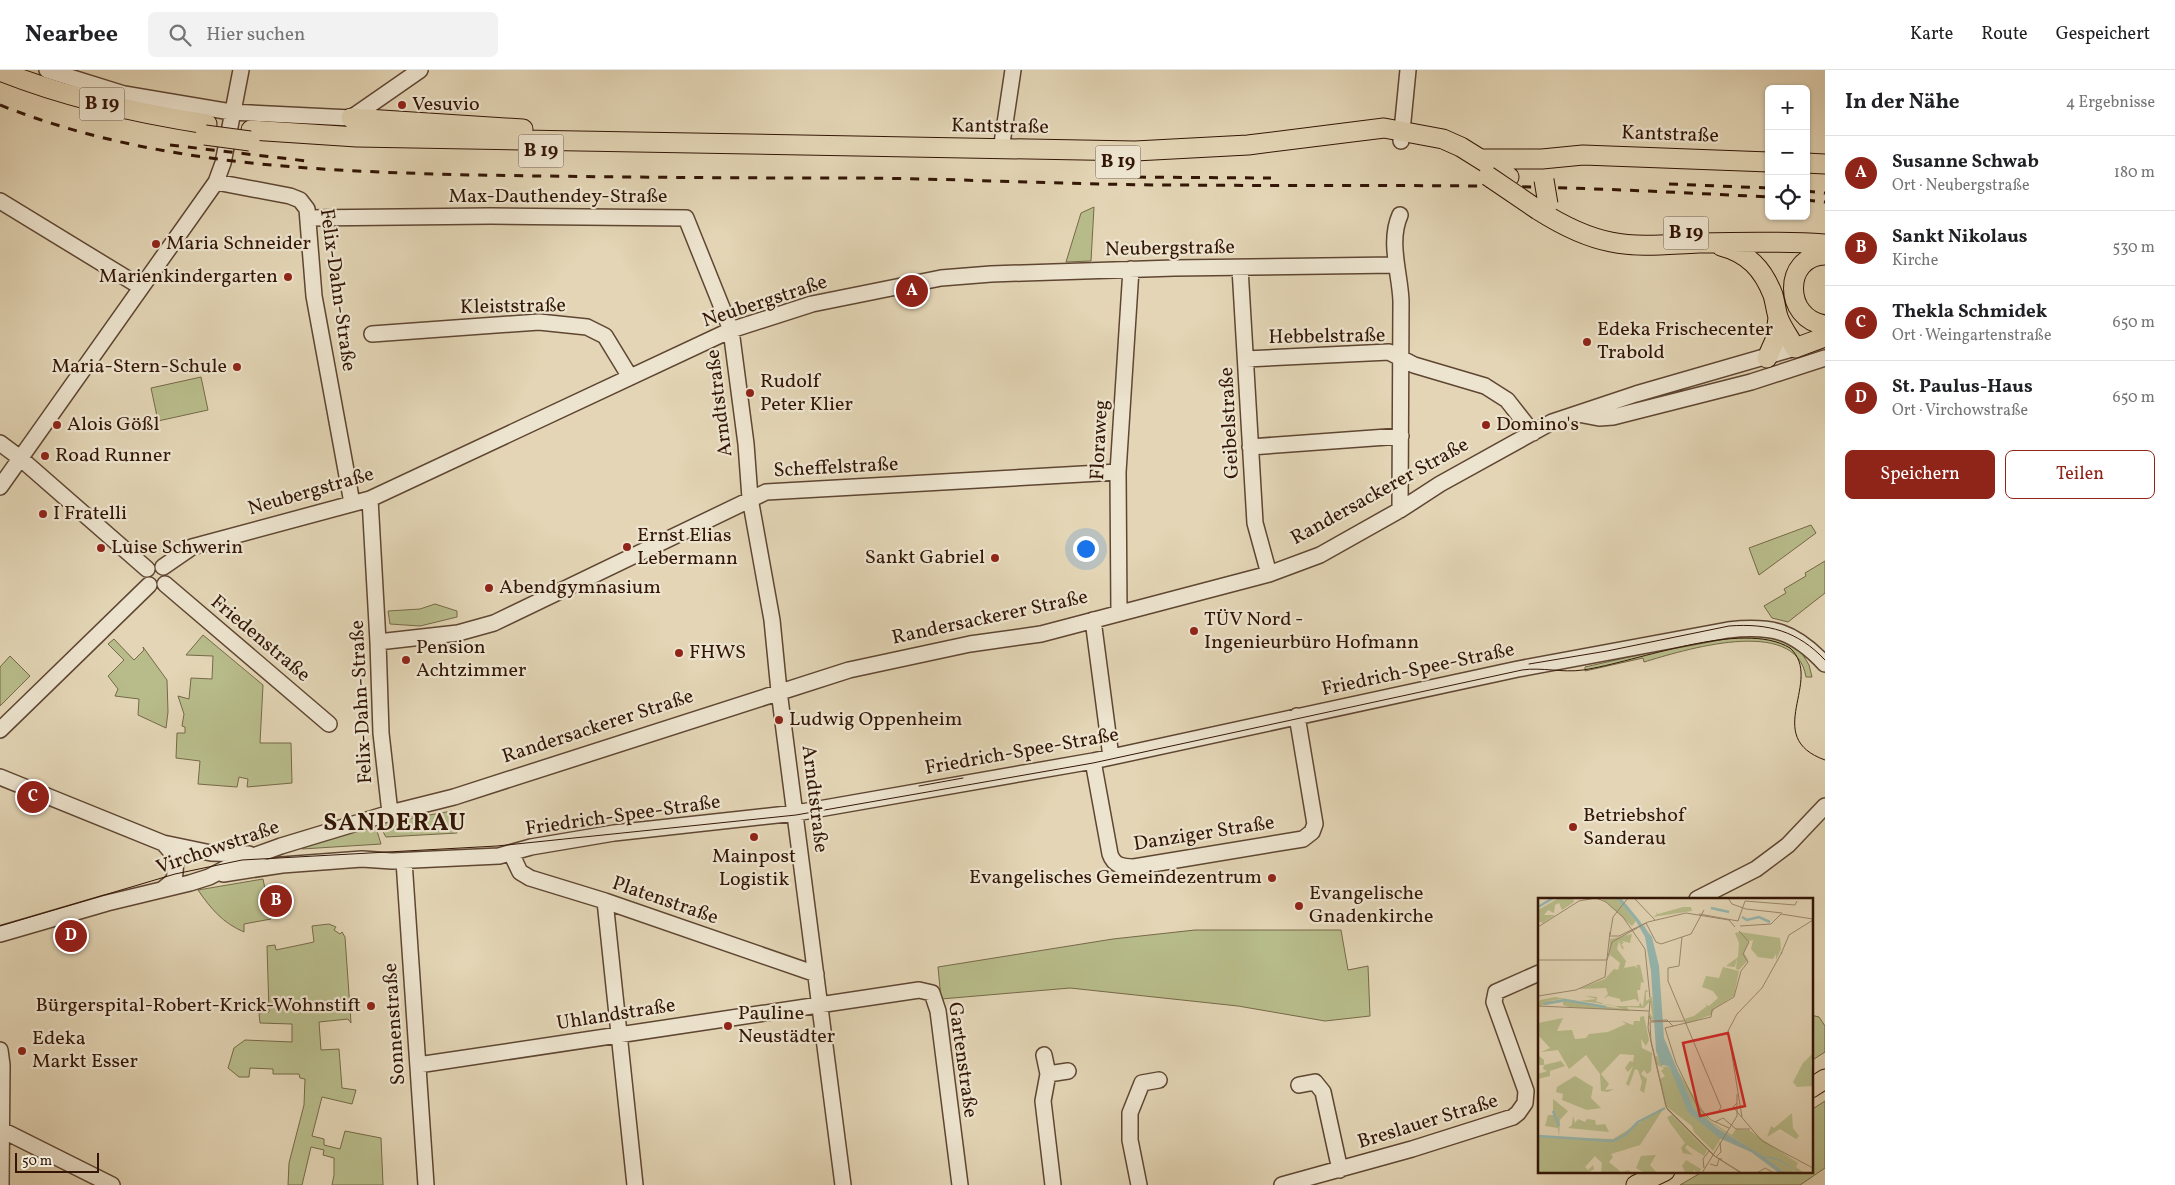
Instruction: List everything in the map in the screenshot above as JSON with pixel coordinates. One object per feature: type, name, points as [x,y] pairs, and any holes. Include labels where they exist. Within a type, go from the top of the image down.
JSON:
[{"type":"main road","name":"B 19","points":[[0,71],[73,97],[206,129]]},
{"type":"main road","name":"B 19","points":[[0,83],[49,101],[106,117],[357,148],[1138,162],[1249,156],[1385,139],[1402,135],[1509,177],[1546,207],[1558,223],[1581,233],[1611,242],[1642,245],[1757,242],[1825,244]]},
{"type":"main road","points":[[351,118],[559,131],[595,142]]},
{"type":"main road","name":"Kantstraße","points":[[595,142],[1135,151],[1199,149],[1384,128],[1402,135]]},
{"type":"main road","name":"B 19","points":[[250,135],[595,142]]},
{"type":"main road","name":"Kantstraße","points":[[1485,168],[1542,159],[1584,155],[1765,162]]},
{"type":"main road","points":[[1546,207],[1544,180],[1556,164],[1570,156]]},
{"type":"main road","points":[[1810,163],[1825,164]]},
{"type":"main road","name":"B 19","points":[[1485,168],[1546,207],[1589,226],[1645,235],[1748,231],[1825,234]]},
{"type":"main road","points":[[1710,243],[1737,250],[1757,268],[1773,296],[1778,318],[1795,348]]},
{"type":"main road","points":[[1825,255],[1819,255],[1807,260],[1799,268],[1793,293],[1801,313],[1810,321],[1825,325]]},
{"type":"main road","points":[[1767,358],[1774,340],[1778,318]]},
{"type":"main road","name":"Randersackerer Straße","points":[[1795,348],[1825,337]]},
{"type":"main road","points":[[1812,1087],[1825,1079]]},
{"type":"main road","points":[[1636,1185],[1663,1172]]},
{"type":"street","points":[[47,70],[124,94],[231,112],[351,118],[420,70]]},
{"type":"street","points":[[0,487],[216,182],[223,163],[231,112],[241,70]]},
{"type":"street","points":[[1001,150],[1013,70]]},
{"type":"street","points":[[1402,135],[1408,70]]},
{"type":"street","name":"Felix-Dahn-Straße","points":[[216,182],[297,198],[305,205],[308,218],[314,296],[352,503]]},
{"type":"street","points":[[0,201],[141,287]]},
{"type":"street","points":[[1400,215],[1397,222],[1395,265],[1400,280],[1402,358],[1400,510]]},
{"type":"street","name":"Max-Dauthendey-Straße","points":[[308,218],[491,216],[686,218],[732,330]]},
{"type":"street","name":"Neubergstraße","points":[[163,567],[192,547],[370,499],[732,330],[812,304],[941,278],[1045,271],[1395,265]]},
{"type":"street","name":"Geibelstraße","points":[[1240,268],[1255,523],[1269,574]]},
{"type":"street","name":"Floraweg","points":[[1119,613],[1118,472],[1131,269]]},
{"type":"street","name":"Kleiststraße","points":[[372,334],[539,322],[588,327],[605,336],[630,377]]},
{"type":"street","name":"Arndtstraße","points":[[732,330],[746,444],[750,498],[761,550],[772,620],[779,692],[843,1185]]},
{"type":"street","name":"Randersackerer Straße","points":[[390,813],[454,797],[849,670],[970,644],[1022,638],[1269,574],[1320,555],[1400,510],[1440,484],[1533,433],[1574,413],[1767,358],[1795,348]]},
{"type":"street","name":"Hebbelstraße","points":[[1246,359],[1389,352],[1414,366],[1485,386],[1507,400],[1533,433]]},
{"type":"street","points":[[1574,413],[1599,418],[1613,418],[1751,382],[1825,358]]},
{"type":"street","points":[[1250,447],[1401,436]]},
{"type":"street","points":[[0,443],[20,458],[147,569]]},
{"type":"street","name":"Scheffelstraße","points":[[378,642],[458,633],[494,623],[750,498],[766,492],[1118,472]]},
{"type":"street","name":"Felix-Dahn-Straße","points":[[370,499],[381,734],[390,813]]},
{"type":"street","points":[[154,565],[163,567],[168,575],[165,584],[157,588],[149,585],[144,577],[147,569],[154,565]]},
{"type":"street","name":"Friedenstraße","points":[[165,584],[329,724]]},
{"type":"street","points":[[0,730],[149,585]]},
{"type":"street","points":[[1093,620],[1111,757]]},
{"type":"street","name":"Friedrich-Spee-Straße","points":[[209,877],[282,865],[362,859],[404,861],[490,857],[539,846],[614,834],[796,813],[1093,761],[1528,667],[1747,628],[1773,629],[1786,634],[1804,644],[1825,664]]},
{"type":"street","name":"Danziger Straße","points":[[1093,761],[1110,854],[1114,862],[1121,866],[1134,866],[1304,839],[1312,832],[1314,817],[1297,716]]},
{"type":"street","points":[[0,777],[163,842],[211,854],[253,854],[266,852]]},
{"type":"street","points":[[1698,898],[1759,867],[1788,845],[1825,806]]},
{"type":"street","name":"Virchowstraße","points":[[0,934],[107,903],[209,877],[242,860],[390,813]]},
{"type":"street","points":[[162,890],[174,880],[177,862],[163,842]]},
{"type":"street","name":"Platenstraße","points":[[511,853],[520,872],[530,878],[606,901],[816,974]]},
{"type":"street","name":"Sonnenstraße","points":[[404,861],[426,1185]]},
{"type":"street","points":[[606,901],[635,1185]]},
{"type":"street","name":"Breslauer Straße","points":[[1282,1185],[1468,1132],[1513,1117],[1518,1113],[1525,1103],[1526,1091],[1494,1002],[1496,992],[1538,973]]},
{"type":"street","name":"Gartenstraße","points":[[820,1005],[918,990],[932,993],[939,1020],[960,1185]]},
{"type":"street","name":"Uhlandstraße","points":[[418,1065],[620,1033],[820,1005]]},
{"type":"street","points":[[0,1050],[1,1185]]},
{"type":"street","points":[[1044,1055],[1048,1074],[1043,1101],[1053,1185]]},
{"type":"street","points":[[1048,1074],[1068,1071]]},
{"type":"street","points":[[1139,1185],[1130,1140],[1130,1112],[1142,1083],[1159,1080]]},
{"type":"street","points":[[1299,1085],[1315,1082],[1323,1092],[1340,1170]]},
{"type":"street","points":[[0,1129],[112,1185]]},
{"type":"green space","points":[[1094,207],[1091,261],[1066,262],[1081,213]]},
{"type":"green space","points":[[201,377],[208,410],[158,421],[151,388]]},
{"type":"green space","points":[[1811,525],[1816,533],[1759,575],[1749,548]]},
{"type":"green space","points":[[1825,561],[1825,593],[1788,622],[1772,618],[1764,606],[1786,593],[1784,589],[1806,576],[1805,573]]},
{"type":"green space","points":[[435,604],[457,611],[457,617],[420,626],[390,624],[388,611],[420,609]]},
{"type":"green space","points":[[1752,634],[1783,641],[1805,654],[1803,655],[1809,665],[1812,677],[1806,677],[1798,658],[1782,647],[1760,642],[1709,645],[1644,662],[1643,658],[1585,671],[1585,667],[1691,643]]},
{"type":"green space","points":[[203,635],[263,685],[260,743],[291,743],[292,783],[247,787],[248,779],[239,777],[237,787],[198,784],[200,761],[176,758],[177,733],[185,733],[185,727],[182,726],[184,714],[178,696],[189,699],[191,678],[212,679],[213,656],[186,655]]},
{"type":"green space","points":[[114,639],[134,660],[144,650],[143,647],[167,680],[168,712],[166,728],[138,715],[139,699],[115,696],[118,689],[108,676],[124,660],[108,644]]},
{"type":"green space","points":[[10,656],[30,676],[0,706],[0,667]]},
{"type":"green space","points":[[452,811],[457,833],[386,837],[382,830],[384,823]]},
{"type":"green space","points":[[373,825],[381,844],[302,849],[301,847]]},
{"type":"green space","points":[[263,879],[271,919],[244,924],[244,932],[218,915],[198,890]]},
{"type":"green space","points":[[329,924],[336,927],[334,930],[340,934],[342,932],[345,937],[351,1023],[348,1019],[319,1022],[321,1050],[339,1049],[342,1088],[356,1090],[352,1104],[322,1097],[312,1136],[324,1139],[324,1145],[340,1149],[345,1131],[381,1138],[383,1185],[332,1185],[334,1158],[323,1155],[324,1150],[311,1147],[302,1185],[288,1185],[289,1163],[304,1105],[305,1079],[300,1078],[299,1074],[273,1074],[273,1069],[250,1068],[249,1077],[239,1077],[228,1068],[234,1048],[245,1040],[292,1042],[292,1024],[260,1023],[259,1013],[269,1012],[267,946],[275,945],[276,950],[314,942],[312,926]]},
{"type":"green space","points":[[1195,930],[1341,930],[1348,970],[1368,966],[1370,1016],[1325,1021],[1238,1006],[1070,988],[941,999],[938,967],[1113,939]]},
{"type":"green space","points":[[1812,1015],[1819,1017],[1825,1026],[1825,1052],[1812,1060]]},
{"type":"green space","points":[[1825,1101],[1825,1168],[1800,1185],[1680,1185],[1702,1172],[1812,1172],[1812,1109]]},
{"type":"tram line","points":[[1529,664],[1607,651],[1729,626],[1743,625],[1782,631],[1804,642],[1825,660]]},
{"type":"tram line","points":[[0,926],[175,874],[242,860],[497,846],[796,815],[1093,763],[1522,670],[1583,670],[1718,640],[1745,638],[1770,640],[1790,648],[1799,661],[1801,676],[1796,707],[1795,723],[1797,737],[1806,750],[1825,760]]},
{"type":"tram line","points":[[919,786],[963,778]]},
{"type":"railway","points":[[0,105],[57,125],[115,141],[234,161],[354,171],[474,175],[882,178],[1138,185],[1511,187],[1765,197]]},
{"type":"railway","points":[[170,145],[307,161]]},
{"type":"railway","points":[[1119,177],[1271,178]]},
{"type":"railway","points":[[1669,184],[1765,188]]},
{"type":"railway","points":[[1810,191],[1825,193]]},
{"type":"railway","points":[[1810,200],[1825,202]]},
{"type":"place","name":"Vesuvio","points":[[402,105]]},
{"type":"place","name":"Maria Schneider","points":[[156,244]]},
{"type":"place","name":"Marienkindergarten","points":[[288,277]]},
{"type":"place","name":"Susanne Schwab","points":[[912,291]]},
{"type":"place","name":"Edeka Frischecenter Trabold","points":[[1587,342]]},
{"type":"place","name":"Maria-Stern-Schule","points":[[237,367]]},
{"type":"place","name":"Rudolf Peter Klier","points":[[750,393]]},
{"type":"place","name":"Alois Gößl","points":[[57,425]]},
{"type":"place","name":"Domino's","points":[[1486,425]]},
{"type":"place","name":"Road Runner","points":[[45,456]]},
{"type":"place","name":"I Fratelli","points":[[43,514]]},
{"type":"place","name":"Ernst Elias Lebermann","points":[[627,547]]},
{"type":"place","name":"Luise Schwerin","points":[[101,548]]},
{"type":"place","name":"Sankt Gabriel","points":[[995,558]]},
{"type":"place","name":"Abendgymnasium","points":[[489,588]]},
{"type":"place","name":"TÜV Nord - Ingenieurbüro Hofmann","points":[[1194,631]]},
{"type":"place","name":"FHWS","points":[[679,653]]},
{"type":"place","name":"Pension Achtzimmer","points":[[406,660]]},
{"type":"place","name":"Ludwig Oppenheim","points":[[779,720]]},
{"type":"place","name":"Thekla Schmidek","points":[[33,797]]},
{"type":"place","name":"Betriebshof Sanderau","points":[[1573,827]]},
{"type":"place","name":"Mainpost Logistik","points":[[754,837]]},
{"type":"place","name":"Evangelisches Gemeindezentrum","points":[[1272,878]]},
{"type":"place","name":"Sankt Nikolaus","points":[[276,901]]},
{"type":"place","name":"Evangelische Gnadenkirche","points":[[1299,906]]},
{"type":"place","name":"St. Paulus-Haus","points":[[71,936]]},
{"type":"place","name":"Bürgerspital-Robert-Krick-Wohnstift","points":[[371,1006]]},
{"type":"place","name":"Pauline Neustädter","points":[[728,1026]]},
{"type":"place","name":"Edeka Markt Esser","points":[[22,1051]]},
{"type":"district","name":"SANDERAU","points":[[395,823]]}]
